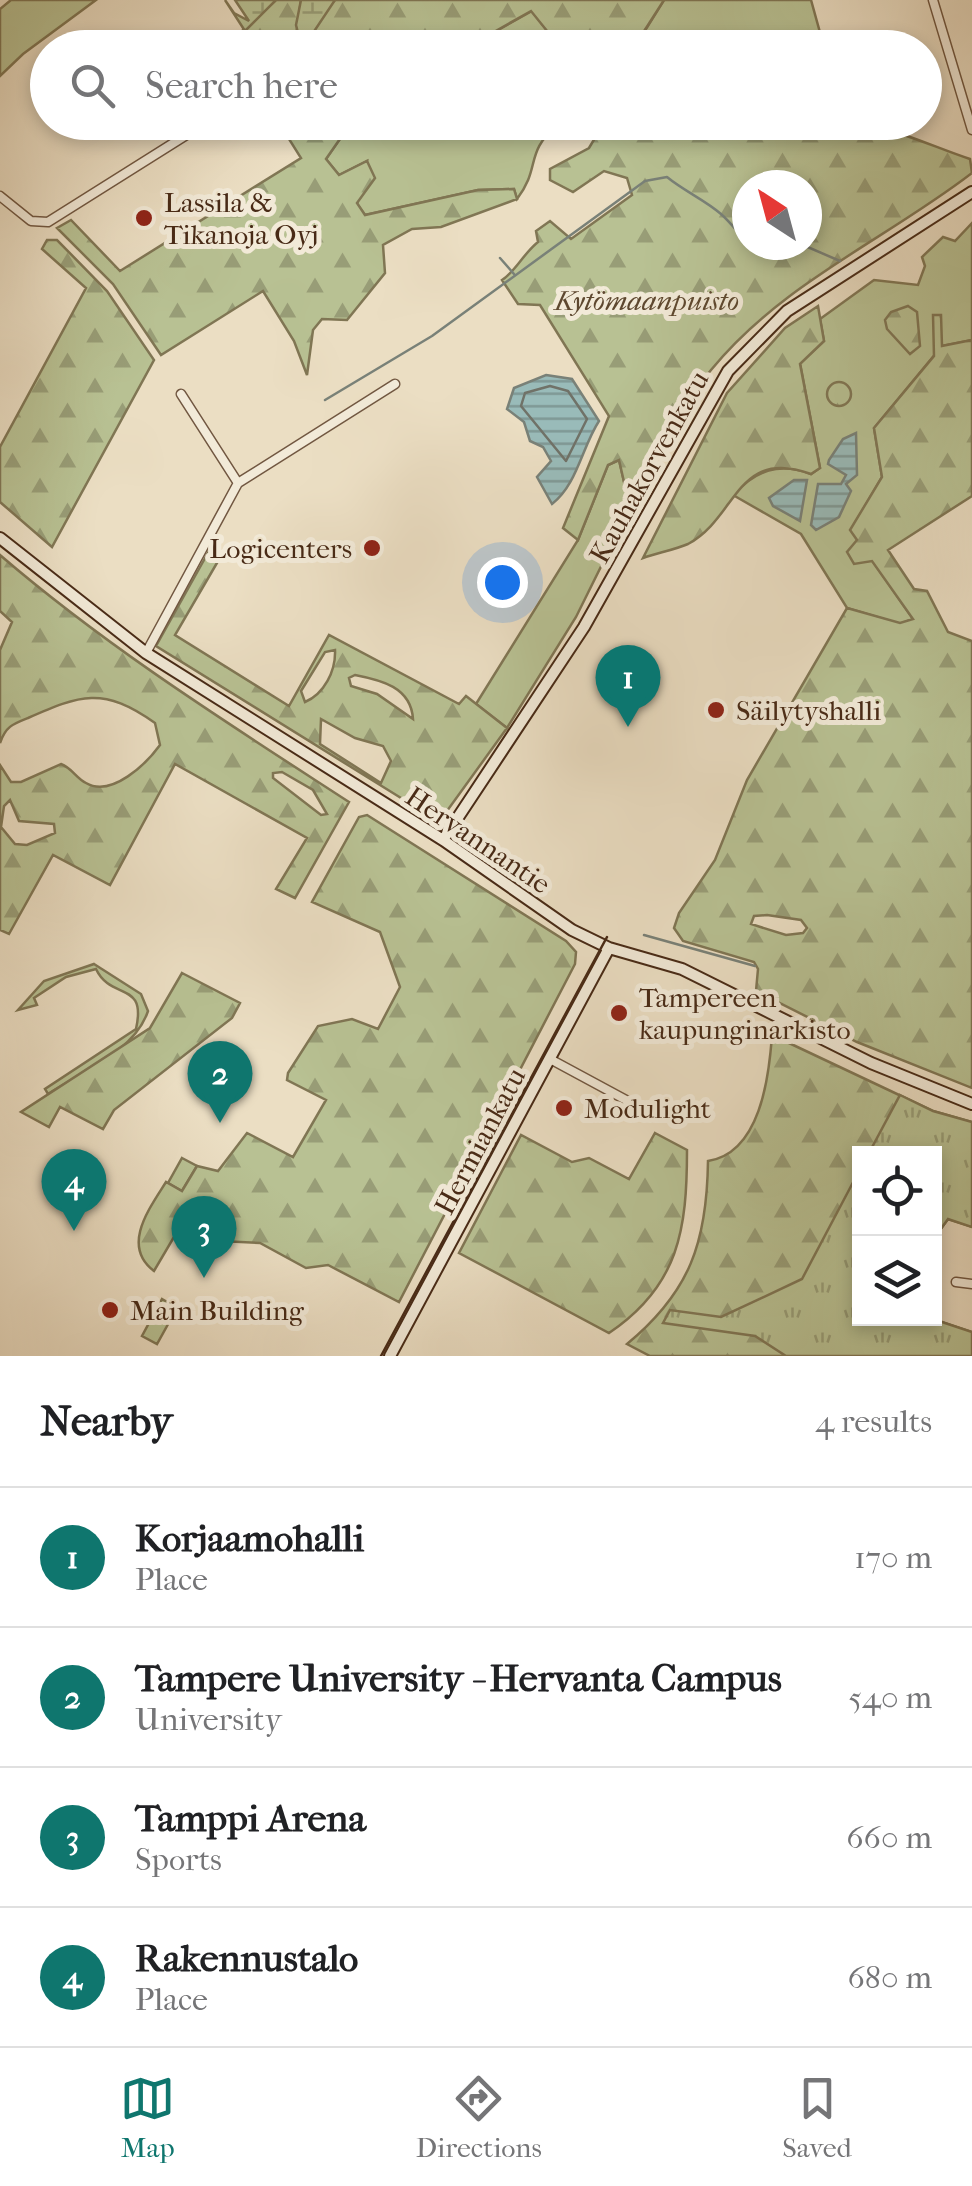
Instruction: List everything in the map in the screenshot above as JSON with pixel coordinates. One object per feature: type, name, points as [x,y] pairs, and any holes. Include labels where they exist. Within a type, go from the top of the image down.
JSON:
[{"type":"street","points":[[932,0],[941,30]]},
{"type":"street","points":[[942,32],[972,130]]},
{"type":"street","points":[[0,196],[31,220],[48,222],[178,140]]},
{"type":"street","name":"Kauhakorvenkatu","points":[[443,840],[584,627],[728,371],[787,311],[972,192]]},
{"type":"street","points":[[146,653],[238,483],[395,384]]},
{"type":"street","points":[[180,394],[238,483]]},
{"type":"street","name":"Hervannantie","points":[[0,538],[146,653],[443,840],[558,922],[609,948],[682,969],[871,1063],[972,1104]]},
{"type":"street","name":"Hermiankatu","points":[[390,1356],[609,948]]},
{"type":"street","points":[[550,1059],[652,1114]]},
{"type":"street","points":[[956,1282],[972,1284]]},
{"type":"green space","points":[[11,0],[96,0],[55,30],[30,30],[30,49],[0,76],[0,9]]},
{"type":"green space","points":[[225,0],[234,13],[249,21],[235,0],[276,0],[246,30],[244,30]]},
{"type":"green space","points":[[276,0],[301,0],[297,30],[243,30]]},
{"type":"green space","points":[[301,0],[335,0],[315,30],[297,30]]},
{"type":"green space","points":[[335,0],[664,0],[645,30],[546,30],[531,11],[497,30],[302,30]]},
{"type":"green space","points":[[664,0],[811,0],[819,30],[645,30]]},
{"type":"green space","points":[[532,11],[547,30],[498,30]]},
{"type":"green space","points":[[290,140],[339,140],[326,159],[339,175],[367,161],[375,178],[357,203],[365,215],[478,190],[514,189],[517,199],[441,227],[412,229],[383,245],[385,273],[347,320],[322,319],[313,330],[307,375],[294,341],[263,291],[161,355],[113,284],[57,228],[71,220],[120,271],[301,158]]},
{"type":"green space","points":[[339,140],[543,140],[517,199],[514,189],[478,190],[365,215],[357,204],[367,161],[339,175],[326,159]]},
{"type":"green space","name":"Kytömaanpuisto","points":[[594,140],[919,140],[970,159],[972,173],[802,287],[739,339],[688,402],[630,508],[619,460],[608,465],[578,540],[563,528],[609,416],[540,305],[518,304],[502,280],[538,242],[536,231],[550,221],[571,239],[632,195],[627,178],[604,171],[573,192],[550,180],[550,169],[589,148]]},
{"type":"green space","points":[[972,223],[972,340],[942,346],[874,428],[882,477],[851,530],[913,619],[900,624],[847,608],[801,534],[733,495],[759,474],[789,469],[811,474],[820,468],[800,363],[824,341],[820,319],[874,280],[918,285],[925,266],[922,257],[943,237],[955,241]]},
{"type":"green space","points":[[47,240],[57,240],[107,291],[154,360],[52,547],[0,502],[0,447],[86,288],[42,249]]},
{"type":"green space","points":[[818,306],[824,341],[800,364],[820,468],[811,474],[786,468],[767,470],[752,477],[705,532],[688,544],[643,558],[727,393],[785,328]]},
{"type":"green space","points":[[908,306],[917,312],[920,346],[910,354],[887,329],[885,320],[891,312]]},
{"type":"green space","points":[[933,315],[941,315],[942,346],[972,340],[972,496],[888,550],[914,589],[927,591],[948,632],[972,641],[972,1088],[857,1042],[756,991],[758,969],[754,962],[683,941],[674,928],[679,913],[715,860],[747,780],[847,608],[900,623],[913,619],[872,561],[854,564],[847,552],[857,540],[850,530],[882,477],[874,428],[934,356]],"holes":[[[754,916],[801,920],[807,928],[803,933],[786,935],[751,924]]]},
{"type":"green space","points":[[839,382],[848,385],[848,403],[839,406],[830,403],[827,394],[830,385]]},
{"type":"green space","points":[[619,460],[630,508],[576,617],[507,728],[476,704],[578,540],[608,465]]},
{"type":"green space","points":[[209,551],[221,556],[175,635],[289,706],[329,635],[459,704],[466,696],[507,728],[447,811],[430,816],[156,646]],"holes":[[[335,650],[328,681],[305,702],[301,691],[325,652]],[[355,675],[375,679],[401,692],[413,719],[377,694],[351,686],[349,678]],[[321,719],[355,738],[383,746],[391,761],[381,783],[320,744]]]},
{"type":"green space","points":[[0,555],[126,653],[349,802],[295,898],[276,889],[307,838],[175,764],[110,885],[53,855],[9,934],[0,930],[0,765],[11,782],[21,782],[61,764],[86,783],[107,786],[138,769],[160,745],[155,723],[121,703],[92,698],[62,704],[18,722],[8,729],[0,743],[0,650],[12,622],[0,611]],"holes":[[[282,772],[313,790],[327,814],[321,815],[273,778],[273,773]],[[10,800],[19,821],[54,824],[55,833],[27,845],[15,844],[1,827],[4,806]]]},
{"type":"green space","points":[[367,815],[566,941],[576,952],[575,964],[399,1302],[328,1265],[306,1268],[260,1243],[220,1241],[217,1245],[181,1225],[154,1271],[144,1261],[139,1239],[146,1215],[166,1182],[182,1191],[197,1166],[218,1171],[247,1133],[293,1157],[326,1100],[287,1080],[288,1073],[318,1026],[352,1019],[378,1029],[400,987],[380,932],[312,902],[359,817]]},
{"type":"green space","points":[[94,964],[141,994],[148,1011],[132,1038],[120,1049],[48,1094],[45,1089],[136,1029],[138,1014],[132,997],[102,979],[96,969],[66,977],[34,998],[37,1005],[18,1010],[44,981]]},
{"type":"green space","points":[[182,973],[240,1003],[232,1018],[114,1110],[103,1129],[60,1107],[49,1127],[21,1112],[150,1028]]},
{"type":"green space","points":[[772,1035],[933,1111],[972,1122],[972,1227],[948,1219],[942,1227],[942,1146],[852,1146],[852,1326],[942,1326],[942,1322],[972,1332],[972,1356],[650,1356],[627,1344],[649,1325],[680,1285],[699,1241],[708,1161],[726,1155],[740,1144],[758,1111]]},
{"type":"green space","points":[[900,1095],[933,1111],[972,1122],[972,1227],[948,1219],[942,1227],[942,1146],[873,1146]]},
{"type":"green space","points":[[655,1133],[687,1150],[681,1230],[674,1254],[651,1296],[609,1333],[459,1253],[521,1135],[572,1162],[589,1158],[629,1179]]},
{"type":"green space","points":[[182,1158],[197,1166],[182,1191],[168,1183]]},
{"type":"green space","points":[[852,1184],[852,1326],[942,1326],[942,1322],[972,1332],[972,1356],[786,1356],[755,1336],[663,1323],[670,1310],[721,1317],[802,1279]]},
{"type":"green space","points":[[162,1299],[177,1308],[157,1344],[142,1336]]},
{"type":"water","points":[[546,375],[572,379],[599,421],[568,487],[552,504],[537,477],[551,461],[543,447],[530,441],[524,422],[507,409],[514,388]]},
{"type":"water","points":[[856,433],[857,475],[846,484],[851,491],[839,517],[816,530],[811,525],[818,484],[841,484],[846,475],[828,464],[829,460],[843,439]]},
{"type":"water","points":[[794,480],[807,480],[800,521],[773,506],[769,498]]},
{"type":"waterway","points":[[325,400],[432,336],[645,181],[667,177],[732,225]]},
{"type":"waterway","points":[[822,253],[840,261]]},
{"type":"waterway","points":[[500,258],[514,274]]},
{"type":"waterway","points":[[644,935],[755,966]]},
{"type":"tram line","points":[[381,1356],[607,937]]},
{"type":"place","name":"Lassila & Tikanoja Oyj","points":[[144,218]]},
{"type":"place","name":"Logicenters","points":[[372,548]]},
{"type":"place","name":"Säilytyshalli","points":[[716,710]]},
{"type":"place","name":"Korjaamohalli","points":[[628,727]]},
{"type":"place","name":"Tampereen kaupunginarkisto","points":[[619,1013]]},
{"type":"place","name":"Modulight","points":[[564,1108]]},
{"type":"place","name":"Tampere University - Hervanta Campus","points":[[220,1123]]},
{"type":"place","name":"Rakennustalo","points":[[74,1231]]},
{"type":"place","name":"Tamppi Arena","points":[[204,1278]]},
{"type":"place","name":"Main Building","points":[[110,1310]]}]
